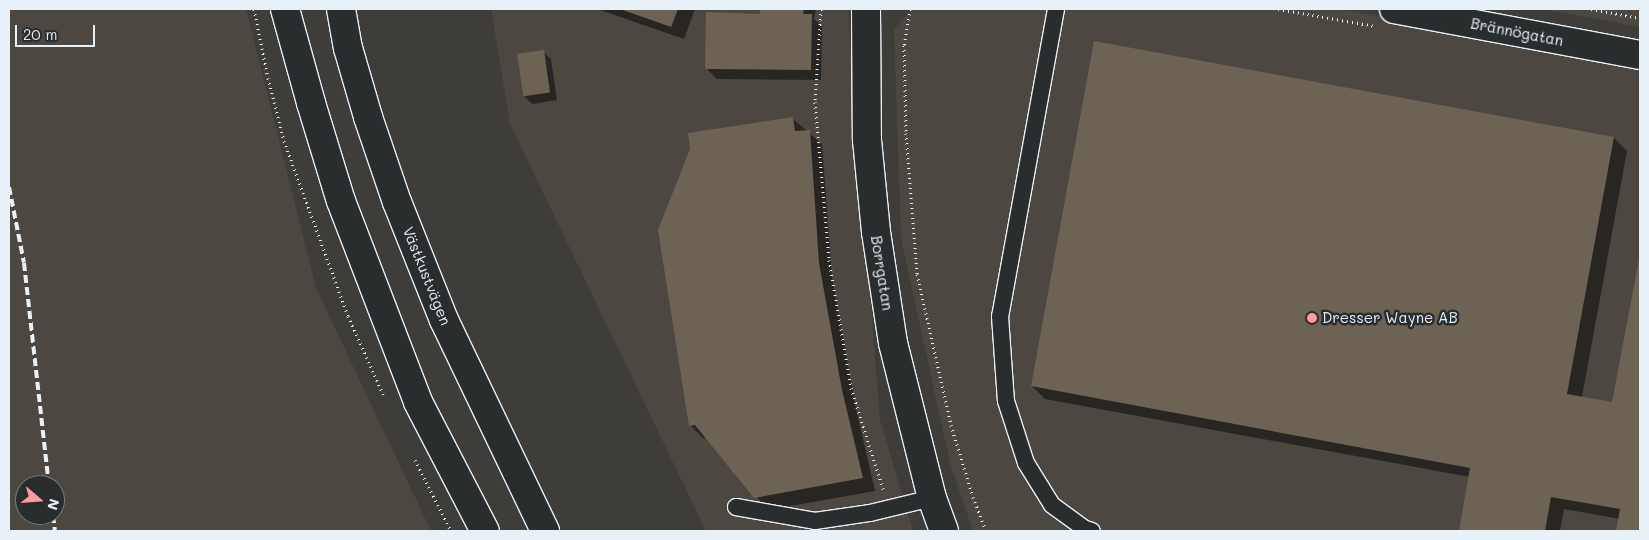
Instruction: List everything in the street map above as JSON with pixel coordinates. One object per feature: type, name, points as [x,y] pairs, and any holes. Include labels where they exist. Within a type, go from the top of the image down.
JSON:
[{"type":"main road","points":[[285,9],[311,104],[342,201],[418,402],[484,531]]},
{"type":"main road","name":"Västkustvägen","points":[[341,9],[348,48],[368,116],[397,202],[444,320],[545,531]]},
{"type":"main road","name":"Borrgatan","points":[[866,9],[868,140],[876,232],[893,343],[932,498],[944,531]]},
{"type":"main road","name":"Brännögatan","points":[[1394,9],[1640,55]]},
{"type":"lane","points":[[1056,9],[1000,316],[1006,401],[1026,463],[1052,505],[1085,529],[1092,531]]},
{"type":"lane","points":[[736,507],[815,522],[932,498]]},
{"type":"path","points":[[821,9],[815,102],[829,260],[851,388],[890,508]]},
{"type":"path","points":[[910,9],[904,45],[906,133],[917,274],[951,425],[973,497],[986,531]]},
{"type":"path","points":[[1591,9],[1640,18]]},
{"type":"shaded area","points":[[9,9],[246,9],[316,288],[431,531],[9,531]]},
{"type":"shaded area","points":[[491,9],[848,9],[880,420],[913,531],[706,531],[510,124]]},
{"type":"shaded area","points":[[913,9],[1339,9],[1640,66],[1640,531],[973,531],[950,463],[901,238],[894,29]]},
{"type":"shaded area","points":[[1543,9],[1640,9],[1640,27]]},
{"type":"building","points":[[620,9],[678,9],[671,27]]},
{"type":"building","points":[[760,9],[804,9],[803,14],[812,14],[811,70],[705,69],[706,12],[760,14]]},
{"type":"building","name":"Dresser Wayne AB","points":[[1094,41],[1614,137],[1567,394],[1612,402],[1640,254],[1640,531],[1616,531],[1620,509],[1551,497],[1545,531],[1459,531],[1470,468],[1031,386]]},
{"type":"building","points":[[544,50],[550,93],[523,96],[517,54]]},
{"type":"building","points":[[793,117],[795,131],[810,130],[819,263],[842,390],[863,478],[754,498],[695,425],[689,426],[658,230],[690,149],[688,133]]},
{"type":"railway","points":[[9,187],[24,263],[48,475]]},
{"type":"railway","points":[[54,525],[55,531]]},
{"type":"place","name":"Dresser Wayne AB","points":[[1312,318]]}]
